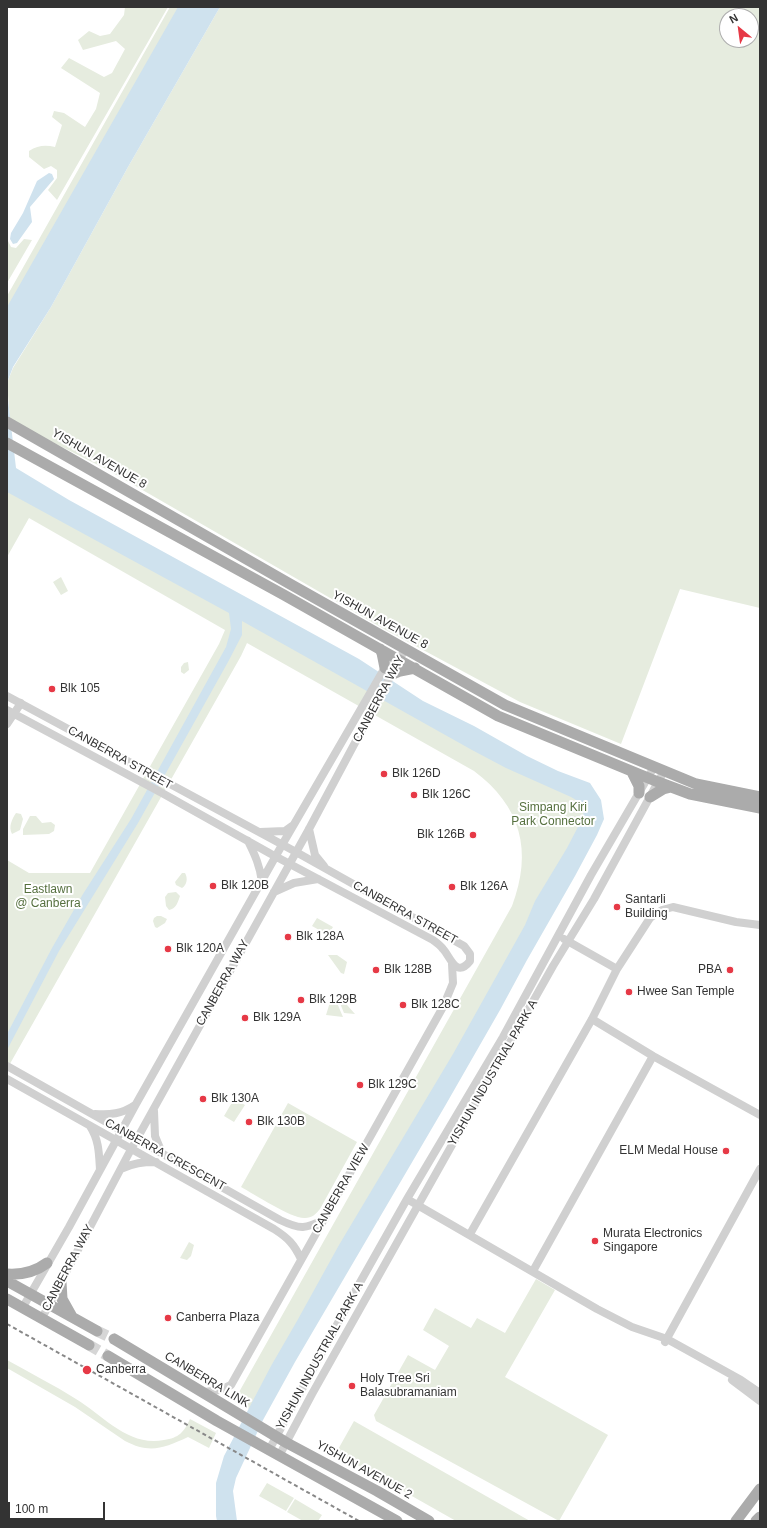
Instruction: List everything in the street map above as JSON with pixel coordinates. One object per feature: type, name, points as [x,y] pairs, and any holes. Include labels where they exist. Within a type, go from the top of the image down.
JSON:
[{"type":"main road","name":"YISHUN AVENUE 8","points":[[7,422],[505,705],[696,784],[760,797]]},
{"type":"main road","name":"YISHUN AVENUE 8","points":[[7,444],[284,595],[498,716],[653,781],[690,794],[760,808]]},
{"type":"main road","points":[[380,649],[388,671],[400,671],[415,668]]},
{"type":"main road","points":[[632,772],[639,786],[639,793]]},
{"type":"main road","points":[[650,797],[663,789],[671,787]]},
{"type":"main road","points":[[7,1274],[33,1272],[47,1263]]},
{"type":"main road","points":[[7,1281],[97,1331]]},
{"type":"main road","points":[[61,1282],[62,1299],[71,1316]]},
{"type":"main road","points":[[7,1299],[89,1345]]},
{"type":"main road","name":"CANBERRA LINK","points":[[114,1339],[287,1443]]},
{"type":"main road","points":[[108,1356],[221,1424],[397,1521]]},
{"type":"main road","name":"YISHUN AVENUE 2","points":[[287,1443],[377,1491],[428,1521]]},
{"type":"main road","points":[[736,1521],[760,1489]]},
{"type":"main road","points":[[756,1521],[760,1516]]},
{"type":"street","name":"CANBERRA WAY","points":[[23,1307],[275,857],[368,697],[388,671],[402,647]]},
{"type":"street","name":"CANBERRA WAY","points":[[42,1318],[136,1140],[274,892],[377,702],[388,671]]},
{"type":"street","points":[[7,707],[10,697]]},
{"type":"street","name":"CANBERRA STREET","points":[[10,697],[169,785],[296,852],[464,946],[470,954],[470,961],[464,966],[452,964],[444,949],[434,940],[275,857],[162,793],[10,712]]},
{"type":"street","points":[[7,724],[10,712],[20,703]]},
{"type":"street","name":"YISHUN INDUSTRIAL PARK A","points":[[279,1456],[323,1374],[568,942],[594,899],[650,797],[653,781],[659,769]]},
{"type":"street","name":"YISHUN INDUSTRIAL PARK A","points":[[267,1450],[354,1292],[503,1037],[591,875],[639,793],[653,781]]},
{"type":"street","points":[[257,832],[285,831],[295,823]]},
{"type":"street","points":[[308,830],[315,855],[327,870]]},
{"type":"street","points":[[248,842],[257,858],[262,882]]},
{"type":"street","points":[[274,892],[294,883],[318,879]]},
{"type":"street","points":[[470,1234],[592,1019],[617,969],[650,918],[662,910],[674,907],[736,922],[760,925]]},
{"type":"street","points":[[558,936],[617,969]]},
{"type":"street","name":"CANBERRA VIEW","points":[[204,1392],[220,1390],[230,1385],[443,1007],[453,983],[452,964]]},
{"type":"street","points":[[592,1019],[653,1056],[760,1115]]},
{"type":"street","points":[[533,1271],[653,1056]]},
{"type":"street","name":"CANBERRA CRESCENT","points":[[7,1066],[136,1140],[294,1227],[310,1227],[325,1218]]},
{"type":"street","name":"CANBERRA CRESCENT","points":[[7,1078],[285,1236],[295,1246],[301,1259]]},
{"type":"street","points":[[92,1114],[111,1115],[128,1110],[136,1104]]},
{"type":"street","points":[[154,1110],[155,1136],[162,1153]]},
{"type":"street","points":[[90,1125],[98,1143],[100,1170]]},
{"type":"street","points":[[121,1169],[130,1164],[157,1162]]},
{"type":"street","points":[[666,1341],[760,1169]]},
{"type":"street","points":[[227,1202],[230,1198],[228,1190]]},
{"type":"street","points":[[408,1198],[597,1309],[632,1327],[666,1341],[740,1380],[760,1393]]},
{"type":"street","points":[[666,1341],[724,1375],[760,1401]]},
{"type":"green space","points":[[125,7],[168,7],[57,200],[48,190],[57,178],[57,170],[51,166],[44,169],[29,157],[29,151],[42,146],[55,147],[62,125],[52,117],[54,111],[64,113],[85,127],[96,109],[100,93],[61,68],[69,58],[104,77],[112,73],[125,49],[116,41],[83,50],[78,40],[89,31],[100,36],[110,34],[124,15]]},
{"type":"green space","points":[[170,7],[196,7],[7,334],[7,296]]},
{"type":"green space","points":[[220,7],[760,7],[760,608],[680,589],[621,744],[520,702],[384,629],[106,469],[10,419],[7,383],[13,368],[51,307],[128,167]]},
{"type":"green space","points":[[7,239],[11,247],[16,248],[24,239],[32,240],[7,283]]},
{"type":"green space","name":"Simpang Kiri Park Connector","points":[[7,468],[15,484],[583,788],[594,817],[258,1414],[234,1401],[512,906],[522,867],[522,848],[518,831],[512,815],[503,799],[474,771],[247,643],[7,1069],[7,860],[29,873],[90,873],[219,644],[225,630],[29,518],[7,557]]},
{"type":"green space","points":[[61,577],[68,591],[61,595],[53,582]]},
{"type":"green space","points":[[188,662],[189,670],[184,674],[181,672],[181,667],[184,663]]},
{"type":"green space","points":[[16,813],[21,814],[23,819],[20,830],[12,834],[10,826]]},
{"type":"green space","points":[[30,816],[36,816],[42,823],[51,822],[55,825],[54,831],[49,834],[23,835],[23,829]]},
{"type":"green space","points":[[182,873],[185,873],[187,879],[182,888],[176,885],[175,882]]},
{"type":"green space","points":[[176,892],[180,896],[175,907],[169,910],[166,906],[165,897],[168,893]]},
{"type":"green space","points":[[157,916],[167,919],[165,923],[157,928],[155,927],[153,921]]},
{"type":"green space","points":[[317,918],[333,927],[328,935],[312,926]]},
{"type":"green space","points":[[328,955],[337,955],[347,962],[344,974],[341,973]]},
{"type":"green space","points":[[334,996],[343,1017],[326,1015],[331,999]]},
{"type":"green space","points":[[337,996],[340,997],[355,1014],[344,1013]]},
{"type":"green space","points":[[234,1099],[245,1105],[234,1122],[224,1116]]},
{"type":"green space","points":[[288,1103],[357,1142],[320,1209],[317,1213],[307,1218],[291,1215],[241,1187]]},
{"type":"green space","points":[[189,1242],[194,1245],[191,1256],[187,1260],[180,1258]]},
{"type":"green space","points":[[536,1279],[555,1290],[505,1377],[608,1435],[559,1521],[376,1421],[374,1415],[408,1355],[435,1370],[449,1346],[423,1330],[435,1308],[471,1328],[477,1318],[505,1333]]},
{"type":"green space","points":[[7,1360],[76,1399],[128,1435],[139,1439],[151,1441],[174,1438],[183,1431],[190,1419],[216,1433],[209,1448],[188,1437],[164,1447],[150,1448],[134,1445],[125,1441],[75,1407],[7,1368]]},
{"type":"green space","points":[[354,1421],[530,1521],[456,1521],[336,1453]]},
{"type":"green space","points":[[267,1483],[294,1498],[286,1511],[259,1496]]},
{"type":"green space","points":[[295,1499],[322,1515],[318,1521],[303,1521],[287,1512]]},
{"type":"water","points":[[178,7],[220,7],[128,167],[51,307],[13,367],[7,383],[7,307]]},
{"type":"water","points":[[49,173],[52,174],[54,179],[30,207],[32,222],[17,243],[13,244],[10,239],[11,233],[23,213],[37,181]]},
{"type":"water","points":[[7,391],[16,468],[69,500],[359,659],[423,701],[474,726],[527,756],[558,771],[590,783],[601,800],[604,819],[575,876],[445,1106],[295,1362],[263,1420],[236,1478],[233,1491],[237,1521],[217,1521],[216,1516],[216,1483],[224,1456],[271,1366],[339,1245],[453,1054],[525,925],[535,901],[567,848],[580,823],[584,808],[581,803],[571,797],[506,768],[472,750],[242,621],[242,635],[228,662],[138,823],[59,951],[7,1050],[7,1034],[52,948],[83,894],[131,819],[226,647],[231,629],[229,613],[7,492]]},
{"type":"tunnel","points":[[97,1331],[114,1339]]},
{"type":"tunnel","points":[[89,1345],[108,1356]]},
{"type":"railway","points":[[7,1324],[359,1521]]},
{"type":"place","name":"Blk 105","points":[[52,689]]},
{"type":"place","name":"Blk 126D","points":[[384,774]]},
{"type":"place","name":"Blk 126C","points":[[414,795]]},
{"type":"place","name":"Blk 126B","points":[[473,835]]},
{"type":"place","name":"Blk 120B","points":[[213,886]]},
{"type":"place","name":"Blk 126A","points":[[452,887]]},
{"type":"place","name":"Santarli Building","points":[[617,907]]},
{"type":"place","name":"Blk 128A","points":[[288,937]]},
{"type":"place","name":"Blk 120A","points":[[168,949]]},
{"type":"place","name":"Blk 128B","points":[[376,970]]},
{"type":"place","name":"PBA","points":[[730,970]]},
{"type":"place","name":"Hwee San Temple","points":[[629,992]]},
{"type":"place","name":"Blk 129B","points":[[301,1000]]},
{"type":"place","name":"Blk 128C","points":[[403,1005]]},
{"type":"place","name":"Blk 129A","points":[[245,1018]]},
{"type":"place","name":"Blk 129C","points":[[360,1085]]},
{"type":"place","name":"Blk 130A","points":[[203,1099]]},
{"type":"place","name":"Blk 130B","points":[[249,1122]]},
{"type":"place","name":"ELM Medal House","points":[[726,1151]]},
{"type":"place","name":"Murata Electronics Singapore","points":[[595,1241]]},
{"type":"place","name":"Canberra Plaza","points":[[168,1318]]},
{"type":"place","name":"Canberra","points":[[87,1370]]},
{"type":"place","name":"Holy Tree Sri Balasubramaniam","points":[[352,1386]]},
{"type":"park label","name":"Eastlawn @ Canberra","points":[[48,897]]}]
